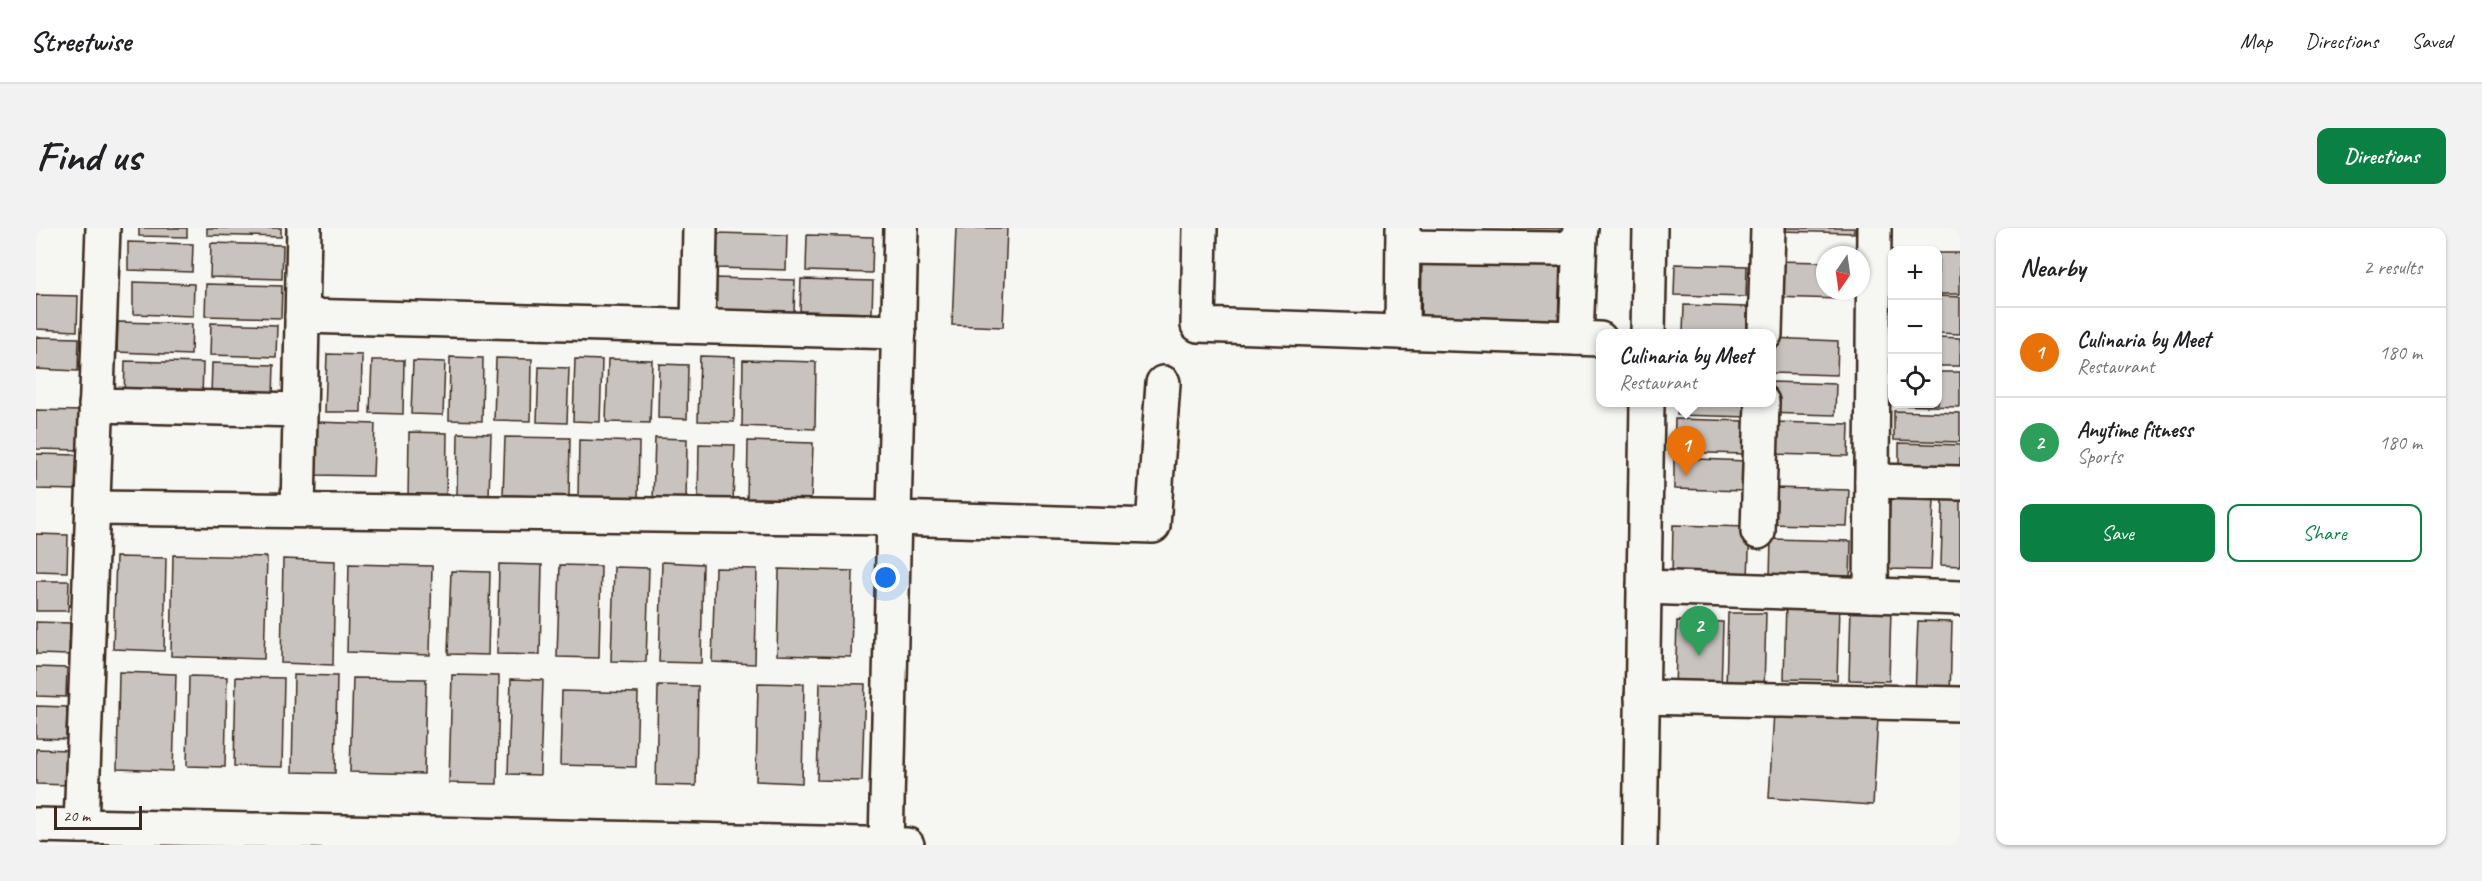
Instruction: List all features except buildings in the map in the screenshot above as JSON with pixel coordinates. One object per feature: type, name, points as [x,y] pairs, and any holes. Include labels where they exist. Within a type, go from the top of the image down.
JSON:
[{"type":"street","points":[[81,826],[103,228]]},
{"type":"street","points":[[298,510],[304,228]]},
{"type":"street","points":[[698,326],[700,228]]},
{"type":"street","points":[[886,844],[901,228]]},
{"type":"street","points":[[1200,228],[1198,325],[1588,338],[1581,232]]},
{"type":"street","points":[[1648,329],[1650,228]]},
{"type":"street","points":[[1765,329],[1768,228]]},
{"type":"street","points":[[1871,595],[1874,228]]},
{"type":"street","points":[[1402,332],[1403,237],[1557,249],[1571,247],[1581,232]]},
{"type":"street","points":[[302,316],[898,332]]},
{"type":"street","points":[[93,508],[894,518],[1153,526],[1163,383]]},
{"type":"street","points":[[96,405],[300,410]]},
{"type":"street","points":[[1640,845],[1647,407]]},
{"type":"street","points":[[1758,532],[1762,407]]},
{"type":"street","points":[[1872,481],[1960,483]]},
{"type":"street","points":[[1644,587],[1960,598]]},
{"type":"street","points":[[1642,697],[1960,704]]},
{"type":"street","points":[[36,825],[633,842],[907,845]]},
{"type":"place","name":"Culinaria by Meet","points":[[1686,476]]},
{"type":"place","name":"Anytime fitness","points":[[1699,656]]}]
